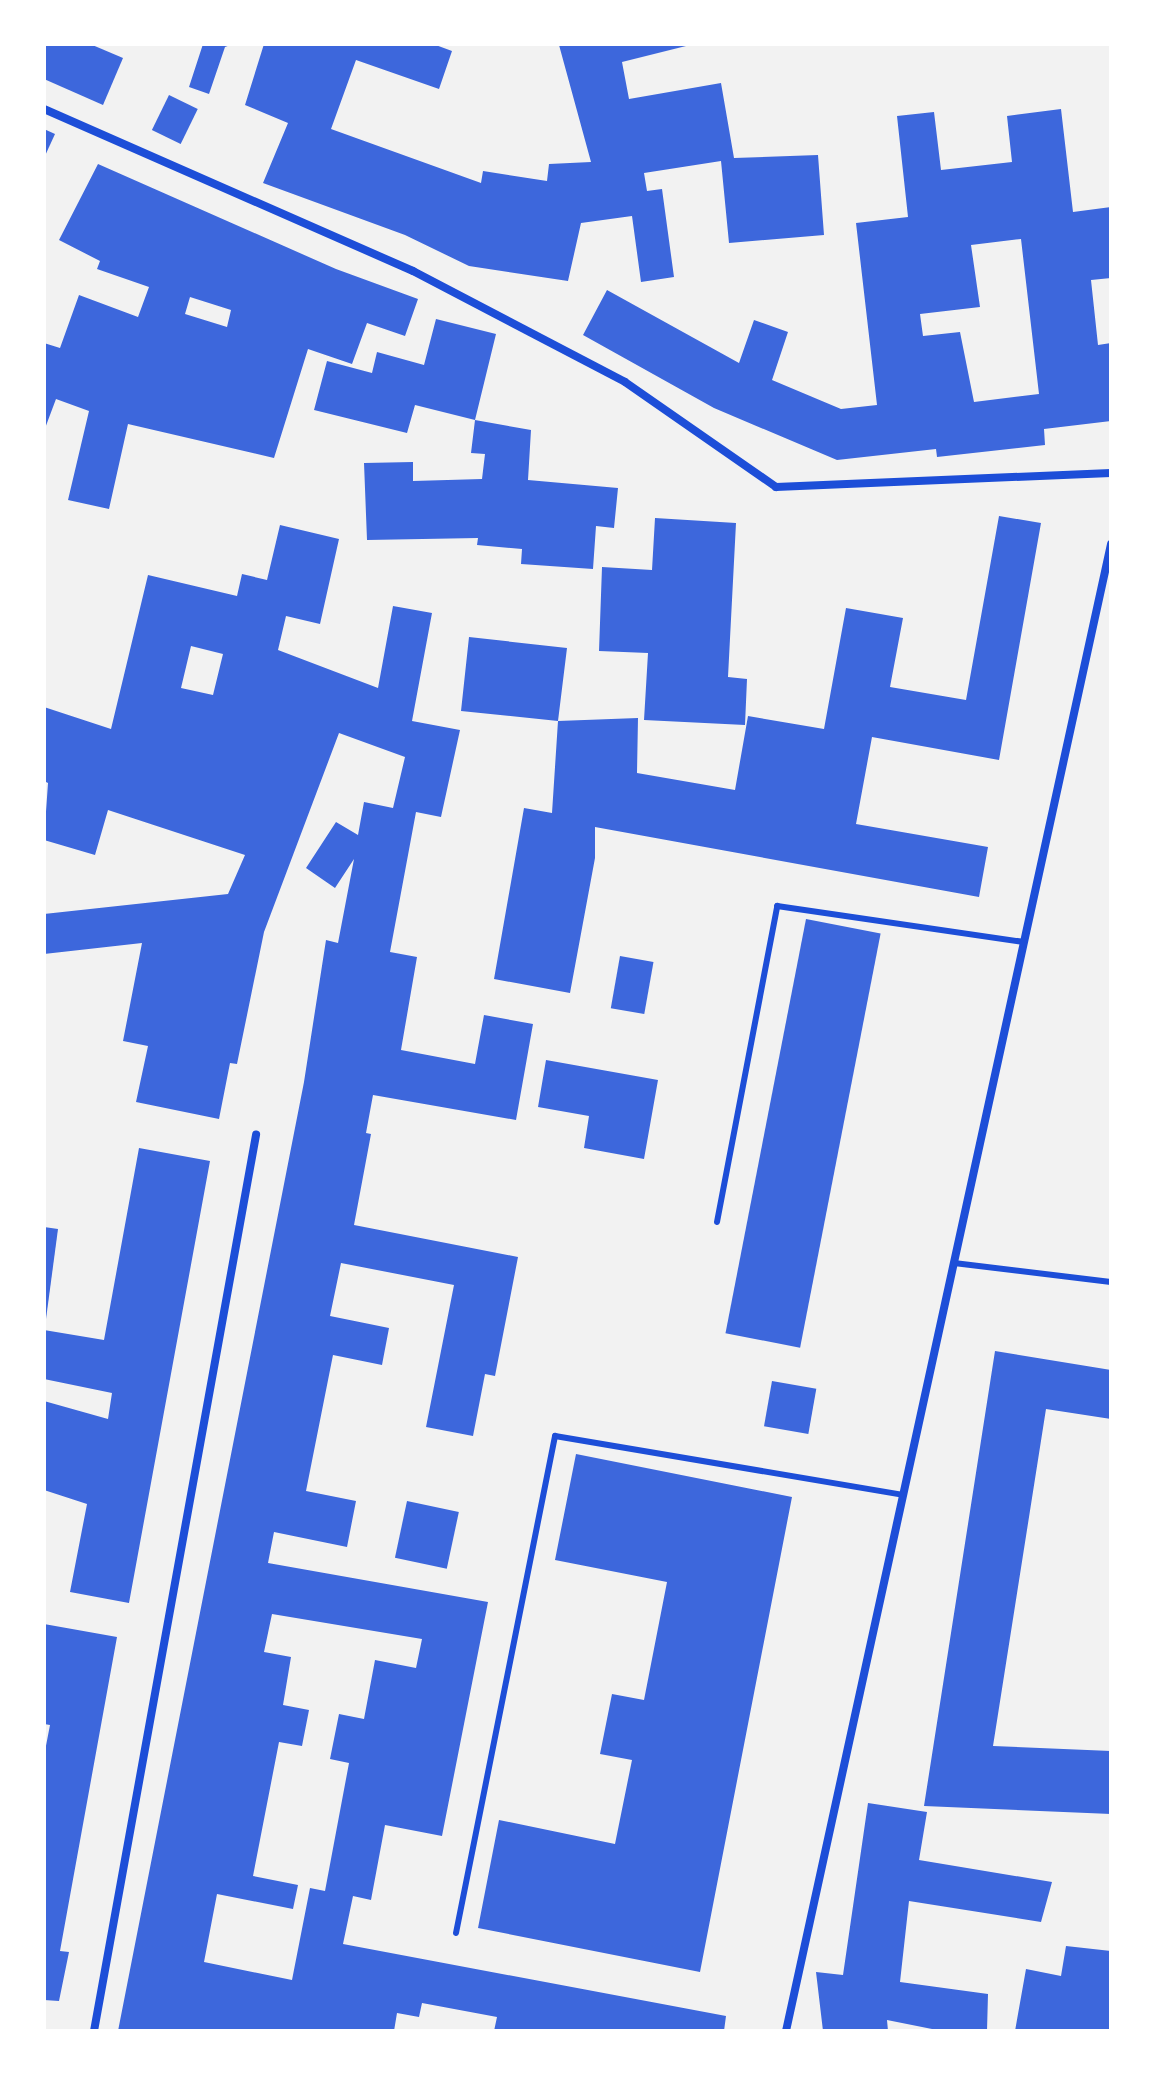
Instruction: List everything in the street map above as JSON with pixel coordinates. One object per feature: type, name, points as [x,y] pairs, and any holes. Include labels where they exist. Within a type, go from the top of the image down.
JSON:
[{"type":"street","points":[[44,109],[413,271],[625,382],[776,487],[1111,473]]},
{"type":"street","points":[[786,2031],[1111,544]]},
{"type":"street","points":[[94,2031],[256,1135]]},
{"type":"lane","points":[[717,1222],[777,906],[1024,942]]},
{"type":"lane","points":[[954,1263],[1111,1282]]},
{"type":"lane","points":[[456,1933],[555,1436],[903,1495]]},
{"type":"building","points":[[44,44],[90,44],[123,58],[103,105],[44,79]]},
{"type":"building","points":[[203,44],[233,44],[225,47],[209,94],[189,87]]},
{"type":"building","points":[[264,44],[433,44],[452,51],[439,89],[356,60],[331,129],[481,183],[483,171],[547,181],[549,164],[591,162],[559,45],[694,44],[622,62],[629,99],[721,83],[734,158],[818,155],[824,235],[729,243],[721,161],[644,173],[647,191],[662,189],[674,277],[641,282],[632,216],[581,223],[568,281],[469,266],[405,235],[263,183],[288,123],[245,105]]},
{"type":"building","points":[[169,95],[198,109],[181,144],[152,130]]},
{"type":"building","points":[[1061,109],[1073,212],[1111,207],[1111,278],[1091,280],[1098,345],[1111,343],[1111,421],[1044,429],[1045,445],[937,457],[936,449],[837,460],[714,408],[583,335],[607,290],[739,363],[754,320],[788,332],[772,380],[841,409],[877,405],[856,223],[908,217],[897,116],[934,112],[941,170],[1012,162],[1007,116]],"holes":[[[1021,239],[1039,394],[974,402],[960,332],[923,336],[920,314],[980,307],[971,245]]]},
{"type":"building","points":[[44,129],[55,134],[44,158]]},
{"type":"building","points":[[98,164],[336,269],[418,299],[405,336],[367,323],[352,364],[308,349],[274,458],[128,424],[109,509],[68,500],[89,411],[56,399],[44,431],[44,343],[60,348],[79,295],[138,317],[149,287],[97,269],[100,261],[59,240]],"holes":[[[190,297],[231,310],[227,327],[185,314]]]},
{"type":"building","points":[[436,319],[496,334],[475,420],[415,405],[407,433],[314,410],[327,361],[372,373],[377,352],[424,365]]},
{"type":"building","points":[[475,420],[531,430],[528,480],[618,488],[614,528],[596,526],[593,569],[521,564],[522,549],[477,545],[478,538],[367,540],[364,463],[413,462],[413,481],[482,479],[485,454],[471,453]]},
{"type":"building","points":[[999,516],[1041,523],[999,760],[872,737],[856,824],[988,847],[979,897],[595,827],[595,858],[570,993],[494,979],[524,808],[552,813],[558,721],[638,718],[637,773],[735,790],[748,716],[824,729],[846,608],[903,618],[890,687],[966,700]]},
{"type":"building","points":[[655,518],[736,523],[728,677],[747,679],[745,725],[644,720],[648,653],[599,651],[602,567],[652,570]]},
{"type":"building","points":[[280,525],[339,539],[320,624],[286,616],[278,650],[378,688],[393,606],[432,613],[412,721],[460,730],[441,817],[416,812],[390,952],[417,957],[401,1050],[475,1064],[484,1015],[533,1024],[516,1120],[373,1095],[366,1133],[371,1134],[354,1225],[518,1257],[495,1376],[485,1374],[473,1436],[426,1427],[454,1285],[341,1263],[330,1316],[389,1328],[382,1365],[333,1355],[306,1491],[356,1501],[347,1547],[274,1532],[268,1563],[488,1602],[442,1836],[385,1825],[371,1900],[353,1896],[343,1944],[726,2016],[724,2031],[494,2031],[497,2017],[422,2003],[419,2017],[397,2013],[394,2031],[118,2031],[304,1082],[326,940],[338,943],[354,859],[335,888],[306,868],[336,822],[358,835],[364,802],[393,808],[405,757],[339,733],[264,932],[237,1064],[230,1063],[219,1119],[136,1102],[148,1046],[123,1041],[142,943],[44,954],[44,914],[228,894],[245,855],[108,810],[95,855],[44,840],[48,783],[44,781],[44,707],[111,729],[148,575],[237,596],[242,574],[267,580]],"holes":[[[191,646],[223,654],[213,695],[181,688]],[[272,1614],[422,1639],[416,1668],[375,1660],[364,1719],[339,1714],[330,1759],[349,1763],[325,1891],[310,1888],[292,1980],[204,1962],[217,1894],[293,1909],[298,1885],[253,1876],[279,1742],[302,1746],[309,1710],[283,1705],[291,1657],[264,1652]]]},
{"type":"building","points":[[469,637],[567,648],[558,721],[461,711]]},
{"type":"building","points":[[806,919],[881,934],[800,1348],[725,1333]]},
{"type":"building","points":[[620,956],[653,962],[644,1014],[611,1008]]},
{"type":"building","points":[[546,1060],[658,1080],[644,1159],[584,1148],[589,1116],[538,1107]]},
{"type":"building","points":[[139,1148],[210,1161],[129,1603],[70,1592],[87,1504],[44,1490],[44,1401],[108,1419],[112,1393],[44,1379],[44,1330],[104,1340]]},
{"type":"building","points":[[44,1227],[58,1229],[46,1319],[44,1318]]},
{"type":"building","points":[[995,1351],[1111,1370],[1111,1419],[1046,1409],[993,1746],[1111,1751],[1111,1814],[924,1806]]},
{"type":"building","points":[[772,1381],[816,1389],[808,1434],[764,1426]]},
{"type":"building","points":[[576,1454],[792,1497],[700,1972],[478,1928],[499,1820],[615,1844],[632,1760],[600,1754],[612,1694],[644,1700],[667,1582],[555,1560]]},
{"type":"building","points":[[407,1501],[459,1512],[447,1569],[395,1558]]},
{"type":"building","points":[[44,1624],[117,1637],[60,1951],[69,1952],[59,2001],[44,2000],[44,1756],[50,1725],[44,1724]]},
{"type":"building","points":[[868,1803],[927,1812],[919,1860],[1052,1882],[1041,1922],[909,1901],[900,1982],[988,1994],[987,2031],[942,2031],[887,2020],[888,2031],[823,2031],[816,1972],[843,1975]]},
{"type":"building","points":[[1066,1946],[1111,1951],[1111,2031],[1015,2031],[1026,1969],[1061,1976]]}]
